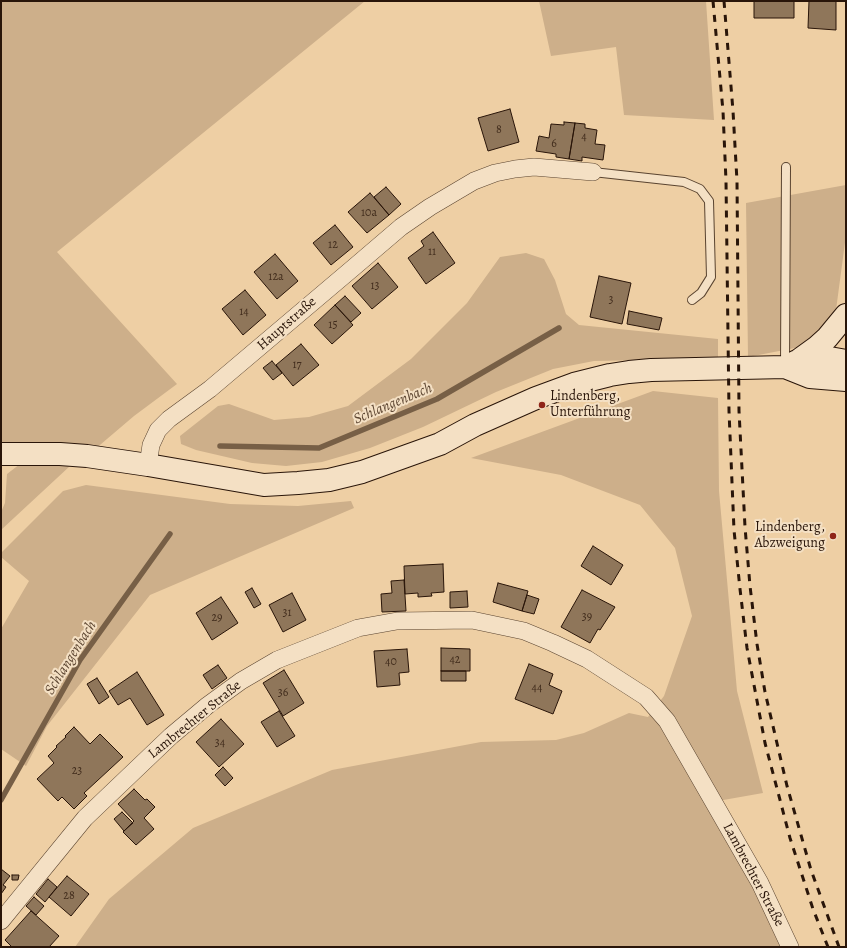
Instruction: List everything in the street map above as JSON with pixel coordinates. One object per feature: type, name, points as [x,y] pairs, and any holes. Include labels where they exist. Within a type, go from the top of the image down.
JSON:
[{"type":"street","name":"Hauptstraße","points":[[148,465],[151,445],[158,430],[168,419],[215,385],[402,227],[430,206],[474,181],[508,170],[534,167],[593,172]]},
{"type":"street","points":[[792,364],[827,338],[846,315]]},
{"type":"street","points":[[1,456],[60,454],[148,465],[264,485],[329,480],[362,472],[440,444],[475,425],[536,398],[592,379],[629,372],[651,370],[792,364],[812,357],[824,357],[846,362]]},
{"type":"street","points":[[792,364],[810,378],[846,380]]},
{"type":"street","name":"Lambrechter Straße","points":[[1,921],[85,818],[171,736],[208,705],[241,681],[277,660],[358,628],[396,621],[472,620],[524,631],[553,643],[587,659],[646,697],[667,721],[760,883],[790,947]]},
{"type":"lane","points":[[786,167],[792,364]]},
{"type":"lane","points":[[593,172],[684,182],[700,189],[709,201],[711,277],[701,293],[692,300]]},
{"type":"shaded area","points":[[1,1],[365,1],[57,252],[177,384],[134,416],[87,456],[1,454]]},
{"type":"shaded area","points":[[539,1],[706,1],[714,120],[624,115],[616,47],[551,56]]},
{"type":"shaded area","points":[[846,185],[846,235],[836,310],[815,334],[800,347],[748,357],[746,203]]},
{"type":"shaded area","points":[[526,253],[544,259],[555,280],[566,314],[579,325],[718,339],[718,359],[594,361],[553,369],[496,392],[423,427],[370,448],[322,462],[286,466],[252,463],[196,450],[181,444],[180,436],[218,406],[229,404],[274,420],[309,417],[348,406],[411,359],[467,303],[500,257]]},
{"type":"shaded area","points":[[653,391],[718,398],[719,491],[737,691],[763,793],[712,802],[785,947],[75,947],[109,899],[193,828],[332,770],[481,742],[556,740],[584,733],[629,713],[648,717],[664,696],[692,616],[675,548],[640,505],[561,475],[471,458]]},
{"type":"shaded area","points":[[20,464],[70,466],[1,530],[1,512],[5,503],[7,474]]},
{"type":"shaded area","points":[[86,485],[230,504],[298,506],[351,501],[354,508],[150,595],[47,726],[26,766],[1,749],[1,629],[29,581],[1,557],[1,553],[63,491]]},
{"type":"building","points":[[754,1],[794,1],[794,18],[754,18]]},
{"type":"building","points":[[809,1],[836,1],[836,30],[808,28]]},
{"type":"building","points":[[510,109],[519,142],[488,151],[478,118]]},
{"type":"building","points":[[564,122],[575,123],[569,159],[556,157],[556,154],[536,151],[539,136],[549,138],[551,124],[564,125]]},
{"type":"building","points":[[575,123],[585,124],[585,128],[597,130],[595,144],[605,145],[603,160],[582,157],[582,161],[569,159]]},
{"type":"building","points":[[386,187],[401,204],[389,215],[374,197]]},
{"type":"building","points":[[370,193],[389,215],[367,233],[348,212]]},
{"type":"building","points":[[335,225],[353,247],[331,265],[313,243]]},
{"type":"building","points":[[433,232],[455,263],[426,284],[408,258],[424,246],[421,241]]},
{"type":"building","points":[[275,254],[298,281],[277,299],[254,272]]},
{"type":"building","points":[[378,263],[398,287],[372,309],[352,286]]},
{"type":"building","points":[[599,276],[631,283],[622,324],[590,317]]},
{"type":"building","points":[[245,290],[266,315],[243,335],[222,309]]},
{"type":"building","points":[[345,296],[361,313],[351,322],[335,305]]},
{"type":"building","points":[[335,305],[353,325],[332,344],[314,325]]},
{"type":"building","points":[[629,311],[662,318],[659,330],[627,324]]},
{"type":"building","points":[[301,344],[319,365],[293,386],[276,365]]},
{"type":"building","points":[[272,361],[282,373],[273,380],[263,368]]},
{"type":"building","points":[[593,546],[623,565],[611,585],[581,566]]},
{"type":"building","points":[[443,564],[444,592],[431,593],[432,596],[418,597],[418,593],[405,594],[404,566]]},
{"type":"building","points":[[404,580],[406,611],[382,612],[381,594],[392,593],[391,581]]},
{"type":"building","points":[[498,583],[528,591],[522,611],[493,602]]},
{"type":"building","points":[[252,588],[261,604],[254,608],[245,592]]},
{"type":"building","points":[[582,590],[615,607],[600,630],[598,629],[590,643],[561,627]]},
{"type":"building","points":[[467,591],[468,607],[450,608],[450,592]]},
{"type":"building","points":[[292,593],[306,620],[283,632],[269,605]]},
{"type":"building","points":[[527,595],[539,599],[534,614],[522,611]]},
{"type":"building","points":[[221,597],[238,623],[212,640],[196,613]]},
{"type":"building","points":[[441,648],[470,649],[470,671],[441,671]]},
{"type":"building","points":[[407,649],[409,672],[399,673],[400,685],[377,687],[374,651]]},
{"type":"building","points":[[529,664],[553,674],[549,685],[562,691],[553,714],[515,699]]},
{"type":"building","points":[[218,665],[227,678],[212,689],[203,675]]},
{"type":"building","points":[[284,670],[304,703],[283,716],[263,683]]},
{"type":"building","points":[[441,671],[466,671],[466,681],[441,681]]},
{"type":"building","points":[[137,672],[164,715],[147,725],[130,698],[118,705],[109,691]]},
{"type":"building","points":[[97,678],[109,697],[99,704],[87,684]]},
{"type":"building","points":[[279,711],[295,736],[277,747],[261,722]]},
{"type":"building","points":[[221,719],[244,744],[219,767],[196,742]]},
{"type":"building","points":[[74,727],[90,744],[100,734],[123,757],[84,793],[87,796],[74,809],[62,797],[58,801],[37,779],[54,763],[48,756]]},
{"type":"building","points":[[223,767],[233,778],[225,786],[215,775]]},
{"type":"building","points":[[134,789],[155,807],[144,818],[154,829],[136,845],[123,832],[134,821],[118,804]]},
{"type":"building","points":[[122,812],[133,823],[124,831],[114,819]]},
{"type":"building","points":[[1,869],[10,876],[3,885],[6,887],[1,894]]},
{"type":"building","points":[[12,875],[19,875],[18,880],[12,880]]},
{"type":"building","points":[[67,876],[89,894],[71,916],[49,897]]},
{"type":"building","points":[[48,879],[57,887],[45,902],[36,894]]},
{"type":"building","points":[[34,897],[44,906],[36,915],[26,906]]},
{"type":"building","points":[[31,911],[59,936],[49,947],[12,947],[5,940]]},
{"type":"waterway","name":"Schlangenbach","points":[[220,446],[319,448],[437,399],[559,328]]},
{"type":"waterway","name":"Schlangenbach","points":[[1,800],[80,660],[170,534]]},
{"type":"railway","points":[[713,1],[723,111],[726,181],[729,411],[734,530],[747,648],[765,743],[790,838],[813,909],[828,947]]},
{"type":"railway","points":[[724,1],[737,181],[739,411],[745,527],[757,644],[765,692],[787,786],[811,870],[839,947]]},
{"type":"place","name":"Lindenberg, Unterführung","points":[[542,405]]},
{"type":"place","name":"Lindenberg, Abzweigung","points":[[833,536]]}]
